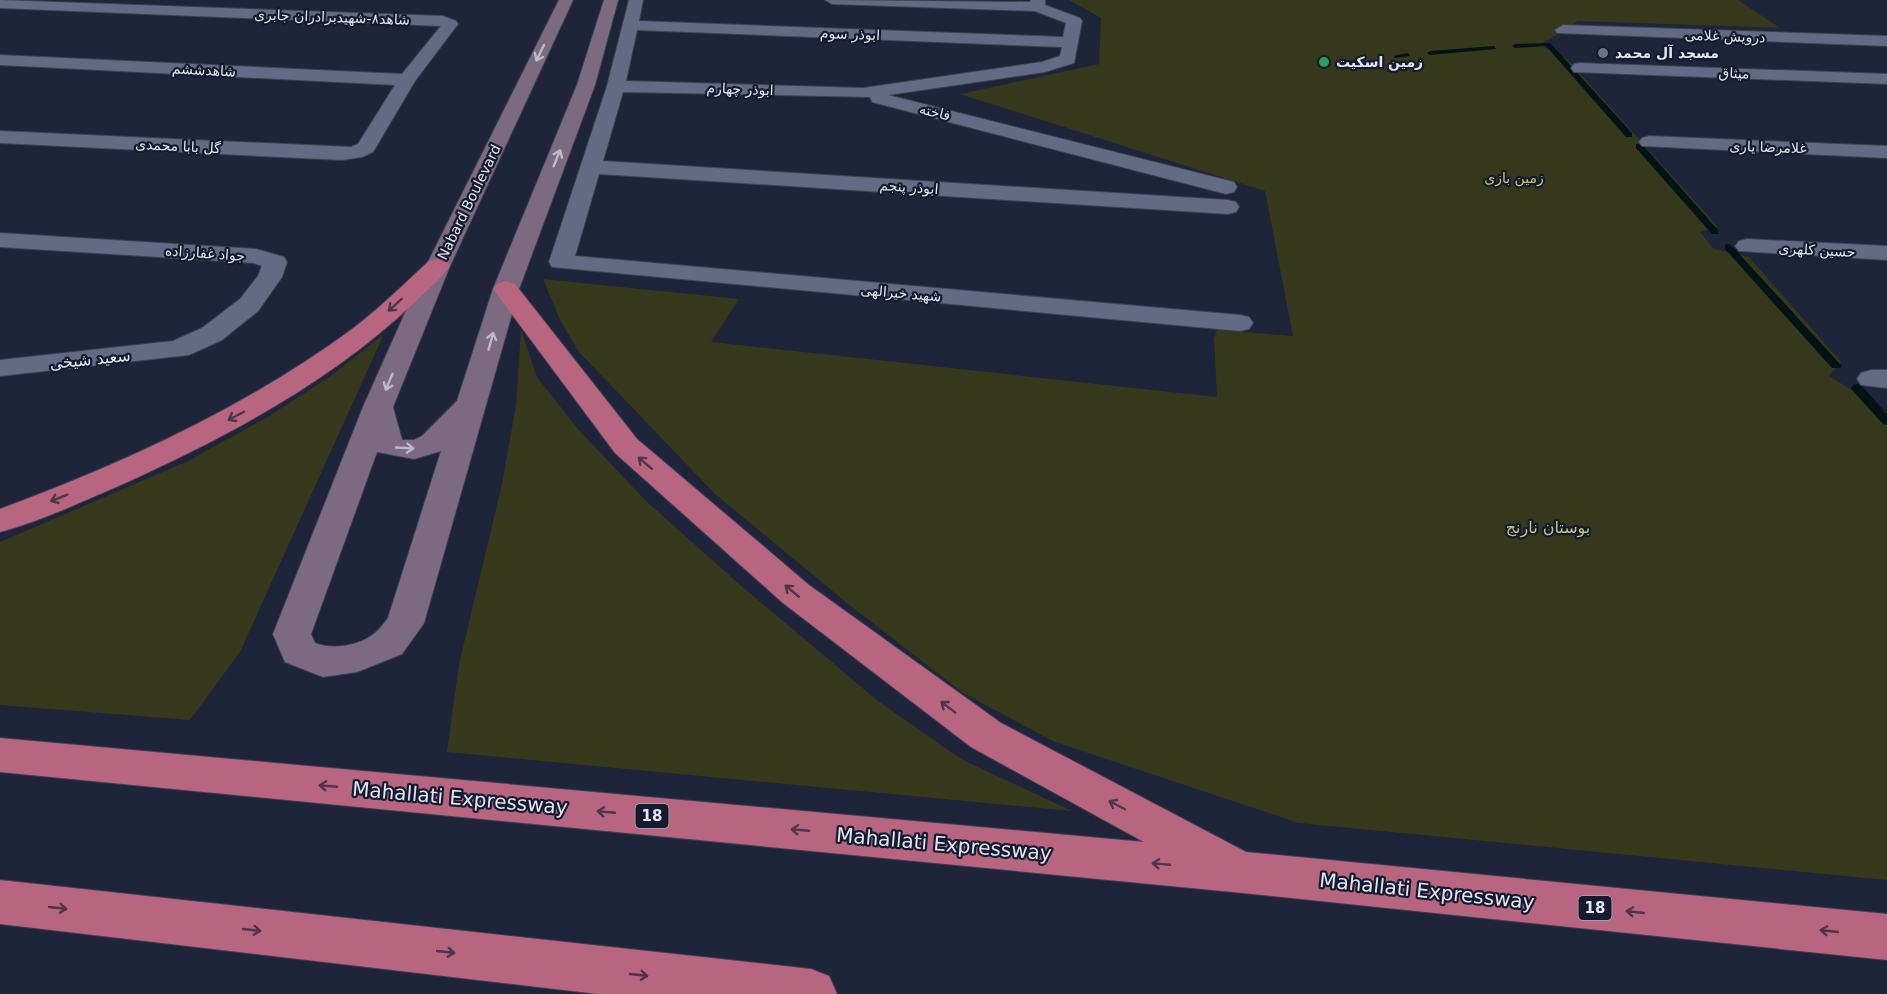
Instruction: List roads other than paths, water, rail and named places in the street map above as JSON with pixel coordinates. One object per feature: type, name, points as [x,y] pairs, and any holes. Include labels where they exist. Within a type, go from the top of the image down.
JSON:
[{"type":"highway","points":[[0,521],[153,460],[244,412],[307,373],[363,334],[438,266]]},
{"type":"highway","points":[[506,289],[626,446],[796,594],[986,735],[1243,872]]},
{"type":"highway","name":"Mahallati Expressway","points":[[0,755],[1243,872],[1887,937]]},
{"type":"highway","points":[[0,902],[811,994]]},
{"type":"main road","name":"Nabard Boulevard","points":[[475,398],[405,623],[388,644],[357,658],[323,662],[299,652],[292,634],[378,406],[438,266],[566,0]]},
{"type":"main road","points":[[378,406],[387,446],[405,451],[430,446],[444,435],[475,398],[506,289],[586,85],[611,0]]},
{"type":"street","points":[[591,167],[616,86],[636,0]]},
{"type":"street","points":[[832,0],[1037,3],[1074,21],[1071,42]]},
{"type":"street","name":"شاهد۸-شهیدبرادران جابری","points":[[0,4],[449,22],[407,80]]},
{"type":"street","name":"ابوذر سوم","points":[[630,25],[1071,42]]},
{"type":"street","name":"درویش غلامی","points":[[1563,30],[1887,41]]},
{"type":"street","name":"فاخته","points":[[863,93],[1045,67],[1068,59],[1071,42]]},
{"type":"street","name":"شاهدششم","points":[[0,60],[407,80]]},
{"type":"street","name":"میثاق","points":[[1580,68],[1887,79]]},
{"type":"street","name":"گل بابا محمدی","points":[[0,137],[356,153],[366,148],[407,80]]},
{"type":"street","name":"ابوذر چهارم","points":[[616,86],[863,93]]},
{"type":"street","name":"فاخته","points":[[863,93],[1227,197]]},
{"type":"street","name":"غلامرضا یاری","points":[[1649,142],[1887,152]]},
{"type":"street","name":"ابوذر پنجم","points":[[591,167],[1227,197]]},
{"type":"street","name":"شهید خیرالهی","points":[[591,167],[561,262],[1240,323]]},
{"type":"street","name":"جواد غفارزاده","points":[[0,240],[256,256],[275,262],[270,277],[249,305],[212,334],[179,349]]},
{"type":"street","name":"حسین کلهری","points":[[1747,246],[1887,253]]},
{"type":"street","name":"سعید شیخی","points":[[0,368],[179,349]]},
{"type":"waterway","points":[[1515,46],[1548,44],[1629,135]]},
{"type":"waterway","points":[[1430,53],[1494,48]]},
{"type":"waterway","points":[[1396,56],[1408,55]]},
{"type":"waterway","points":[[1639,146],[1715,232]]},
{"type":"waterway","points":[[1728,247],[1836,366]]},
{"type":"waterway","points":[[1857,388],[1887,421]]},
{"type":"place","name":"مسجد آل محمد","points":[[1603,53]]},
{"type":"place","name":"زمین اسکیت","points":[[1324,62]]},
{"type":"park label","name":"زمین بازی","points":[[1514,178]]},
{"type":"park label","name":"بوستان نارنج","points":[[1548,527]]}]
